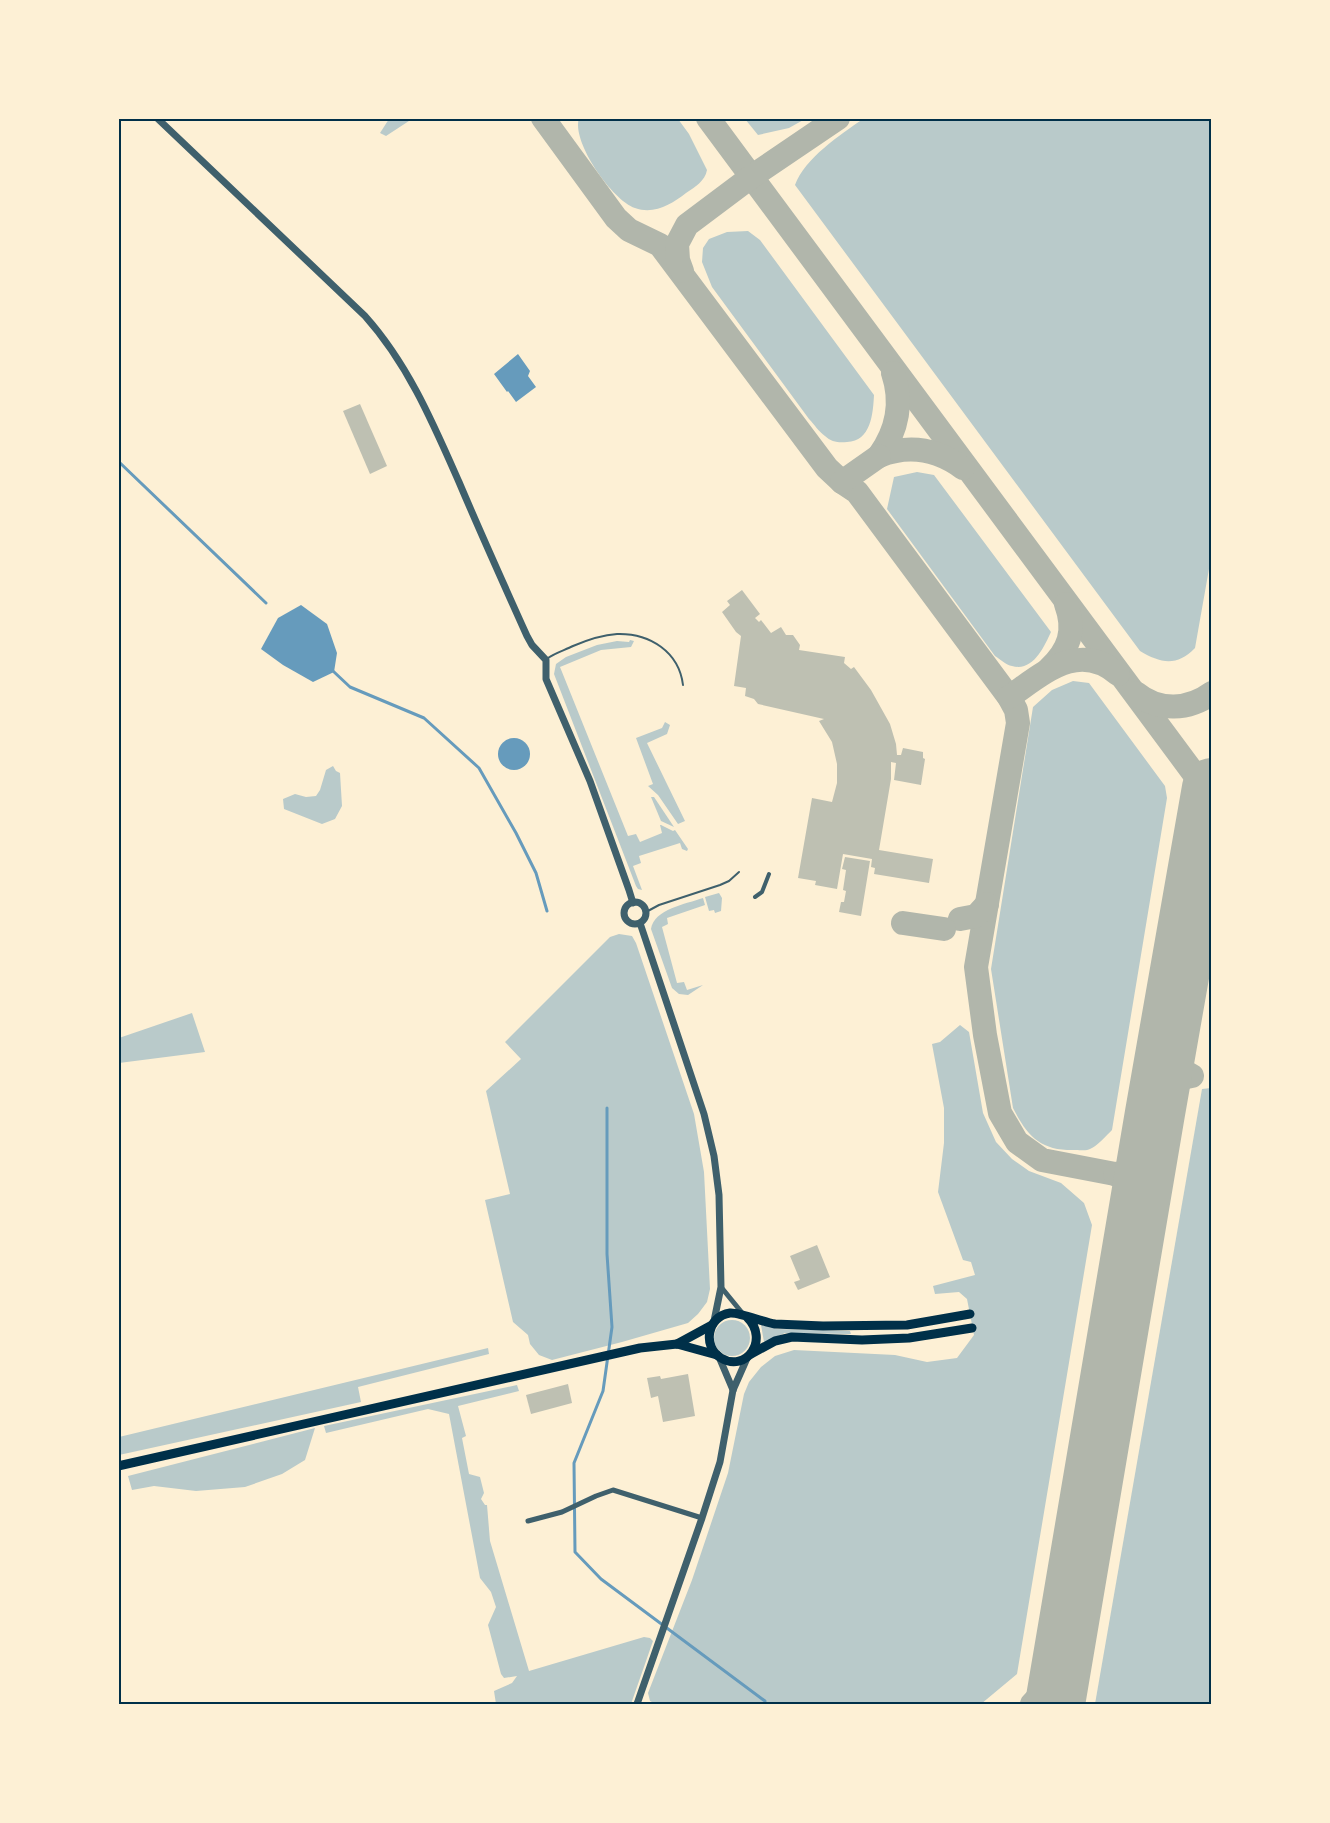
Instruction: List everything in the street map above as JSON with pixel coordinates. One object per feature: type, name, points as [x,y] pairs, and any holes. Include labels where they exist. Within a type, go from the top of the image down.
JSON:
[{"type":"highway","points":[[677,1344],[730,1313],[775,1324],[862,1327],[908,1326],[970,1314]]},
{"type":"highway","points":[[745,1316],[753,1323],[757,1331],[755,1347],[750,1355]]},
{"type":"highway","points":[[713,1324],[709,1340],[718,1356]]},
{"type":"highway","points":[[862,1327],[862,1340]]},
{"type":"highway","points":[[118,1466],[640,1348],[677,1344],[732,1361],[740,1360],[775,1341],[792,1337],[862,1340],[909,1338],[972,1328]]},
{"type":"street","points":[[161,120],[364,316],[387,342],[407,373],[434,426],[527,636],[546,660],[546,679],[590,781],[633,903]]},
{"type":"street","points":[[755,897],[762,892],[769,874]]},
{"type":"street","points":[[633,903],[640,904],[646,912],[646,916],[639,923],[631,923],[625,916],[626,910],[633,903]]},
{"type":"street","points":[[639,923],[704,1114],[714,1156],[719,1195],[722,1287],[713,1324]]},
{"type":"street","points":[[722,1287],[745,1316]]},
{"type":"street","points":[[637,1704],[720,1462],[733,1390],[750,1355]]},
{"type":"street","points":[[718,1356],[733,1390]]},
{"type":"street","points":[[528,1521],[562,1512],[613,1490],[702,1518]]},
{"type":"lane","points":[[546,660],[594,638],[631,634],[654,641],[665,649],[677,663],[683,685]]},
{"type":"lane","points":[[646,912],[659,905],[720,885],[739,872]]},
{"type":"shaded area","points":[[579,118],[678,119],[689,134],[707,170],[706,174],[696,186],[669,204],[649,210],[635,208],[626,203],[606,183],[587,155],[578,128]]},
{"type":"shaded area","points":[[389,119],[412,119],[386,136],[380,133]]},
{"type":"shaded area","points":[[745,119],[805,119],[789,128],[758,135]]},
{"type":"shaded area","points":[[863,119],[1211,119],[1212,552],[1195,648],[1182,658],[1161,660],[1140,651],[795,185],[815,156]]},
{"type":"shaded area","points":[[748,231],[760,240],[874,395],[869,425],[861,437],[855,440],[835,442],[819,430],[712,287],[702,262],[703,248],[709,239],[727,232]]},
{"type":"shaded area","points":[[917,472],[934,475],[1051,632],[1032,662],[1019,667],[1005,663],[995,656],[887,509],[894,477]]},
{"type":"shaded area","points":[[617,641],[629,642],[634,641],[631,647],[601,650],[560,667],[628,836],[636,834],[640,842],[662,833],[661,825],[675,830],[688,849],[687,851],[682,849],[680,843],[639,856],[641,863],[633,866],[642,890],[636,886],[554,674],[556,664],[566,657],[597,645]]},
{"type":"shaded area","points":[[1073,681],[1089,683],[1165,786],[1167,798],[1112,1130],[1089,1150],[1064,1150],[1045,1145],[1030,1134],[1013,1108],[991,969],[1033,707],[1052,690]]},
{"type":"shaded area","points":[[665,722],[670,725],[667,734],[647,743],[685,821],[678,824],[658,795],[648,786],[653,784],[636,738],[662,728]]},
{"type":"shaded area","points":[[333,766],[340,773],[342,806],[335,819],[322,824],[284,809],[283,799],[295,794],[306,797],[316,796],[326,770]]},
{"type":"shaded area","points":[[651,797],[654,797],[674,827],[661,821]]},
{"type":"shaded area","points":[[719,893],[722,898],[721,911],[715,913],[714,910],[709,911],[705,897]]},
{"type":"shaded area","points":[[703,898],[705,905],[667,918],[668,924],[662,927],[677,983],[684,982],[687,990],[703,985],[688,995],[679,994],[672,988],[651,929],[653,922],[664,912]]},
{"type":"shaded area","points":[[619,934],[632,936],[636,943],[694,1114],[704,1172],[710,1289],[707,1302],[688,1323],[552,1360],[539,1355],[530,1344],[528,1335],[513,1322],[485,1200],[510,1194],[486,1091],[521,1059],[505,1042],[610,937]]},
{"type":"shaded area","points":[[192,1013],[205,1052],[119,1063],[119,1038]]},
{"type":"shaded area","points":[[960,1025],[969,1032],[983,1113],[996,1142],[1012,1159],[1029,1171],[1061,1183],[1084,1203],[1092,1225],[1017,1674],[981,1704],[656,1704],[650,1701],[648,1693],[692,1580],[728,1473],[744,1394],[749,1382],[761,1367],[775,1356],[794,1350],[895,1355],[927,1362],[957,1358],[974,1335],[967,1299],[959,1292],[935,1294],[933,1286],[975,1275],[971,1262],[963,1260],[938,1192],[944,1143],[944,1108],[932,1044],[940,1042]]},
{"type":"shaded area","points":[[1211,1088],[1211,1704],[1095,1704],[1202,1089]]},
{"type":"shaded area","points":[[732,1320],[745,1325],[750,1338],[745,1351],[732,1356],[719,1351],[714,1338],[719,1325]]},
{"type":"shaded area","points":[[761,1325],[778,1329],[850,1331],[851,1334],[785,1333],[764,1342]]},
{"type":"shaded area","points":[[488,1348],[489,1354],[358,1387],[361,1402],[119,1455],[119,1437]]},
{"type":"shaded area","points":[[517,1385],[519,1391],[458,1406],[466,1436],[462,1438],[469,1474],[480,1477],[484,1493],[481,1499],[487,1505],[490,1541],[529,1671],[644,1637],[650,1638],[653,1641],[631,1704],[496,1704],[494,1691],[512,1683],[517,1676],[504,1678],[501,1674],[488,1625],[496,1607],[491,1592],[480,1578],[449,1414],[428,1409],[326,1433],[324,1426]]},
{"type":"shaded area","points":[[315,1428],[305,1460],[282,1474],[245,1487],[196,1491],[154,1486],[132,1490],[128,1476]]},
{"type":"water","points":[[518,354],[530,371],[528,376],[536,387],[516,402],[494,374]]},
{"type":"water","points":[[301,605],[327,624],[337,653],[334,672],[313,682],[261,649],[278,618]]},
{"type":"water","points":[[514,738],[526,742],[530,754],[526,766],[514,770],[502,766],[498,754],[502,742]]},
{"type":"building","points":[[360,404],[387,466],[370,474],[343,411]]},
{"type":"building","points":[[742,590],[760,614],[755,618],[759,622],[761,620],[771,633],[781,627],[786,635],[793,635],[800,645],[799,650],[845,657],[844,663],[851,669],[854,667],[871,690],[890,724],[897,755],[901,755],[903,748],[923,752],[925,759],[921,785],[894,780],[896,763],[891,762],[891,779],[879,850],[933,859],[929,883],[874,874],[875,868],[871,867],[872,859],[843,854],[837,889],[815,885],[816,881],[798,878],[812,798],[832,802],[837,783],[837,764],[832,742],[819,721],[824,719],[758,704],[754,699],[745,696],[746,688],[734,686],[741,636],[722,612],[730,605],[727,601]]},
{"type":"building","points":[[845,857],[870,861],[861,916],[839,912],[846,891],[843,890],[846,870],[842,869]]},
{"type":"building","points":[[817,1245],[830,1277],[798,1290],[794,1282],[800,1280],[790,1256]]},
{"type":"building","points":[[688,1374],[695,1416],[663,1422],[658,1396],[651,1398],[647,1378],[660,1376],[661,1379]]},
{"type":"building","points":[[568,1384],[572,1403],[531,1414],[526,1395]]},
{"type":"waterway","points":[[118,461],[266,603]]},
{"type":"waterway","points":[[333,671],[350,687],[424,718],[479,768],[536,873],[547,911]]},
{"type":"waterway","points":[[607,1108],[607,1254],[612,1327],[603,1391],[574,1463],[575,1552],[601,1579],[765,1701],[765,1704]]},
{"type":"taxiway","points":[[543,118],[616,218],[629,230],[660,245],[827,468],[857,492],[1009,697],[1016,710],[1018,723],[976,967],[985,1035],[1000,1113],[1017,1142],[1042,1160],[1115,1174]]},
{"type":"taxiway","points":[[708,118],[1212,798]]},
{"type":"taxiway","points":[[682,271],[678,260],[677,244],[687,225],[751,177],[838,118]]},
{"type":"taxiway","points":[[893,373],[898,395],[897,416],[890,437],[879,456],[901,450],[922,450],[943,456],[963,468]]},
{"type":"taxiway","points":[[842,482],[879,456]]},
{"type":"taxiway","points":[[1049,669],[1062,655],[1069,640],[1070,623],[1066,604]]},
{"type":"taxiway","points":[[1009,697],[1048,671],[1075,660],[1089,660],[1103,664],[1118,674]]},
{"type":"taxiway","points":[[1136,693],[1164,706],[1194,703],[1212,693]]},
{"type":"taxiway","points":[[1196,780],[1202,810],[1202,840]]},
{"type":"taxiway","points":[[1198,865],[1203,849],[1212,841]]},
{"type":"taxiway","points":[[960,919],[976,916],[987,904]]},
{"type":"taxiway","points":[[903,923],[944,929]]},
{"type":"taxiway","points":[[1155,1113],[1167,1087],[1177,1080],[1192,1076],[1174,1061],[1170,1049],[1170,1025]]},
{"type":"taxiway","points":[[1138,1212],[1138,1199],[1134,1189],[1127,1181],[1115,1174],[1127,1173],[1136,1169],[1149,1151]]},
{"type":"taxiway","points":[[1032,1704],[1044,1690],[1053,1674],[1066,1640]]},
{"type":"runway","points":[[1055,1704],[1212,788]]}]
